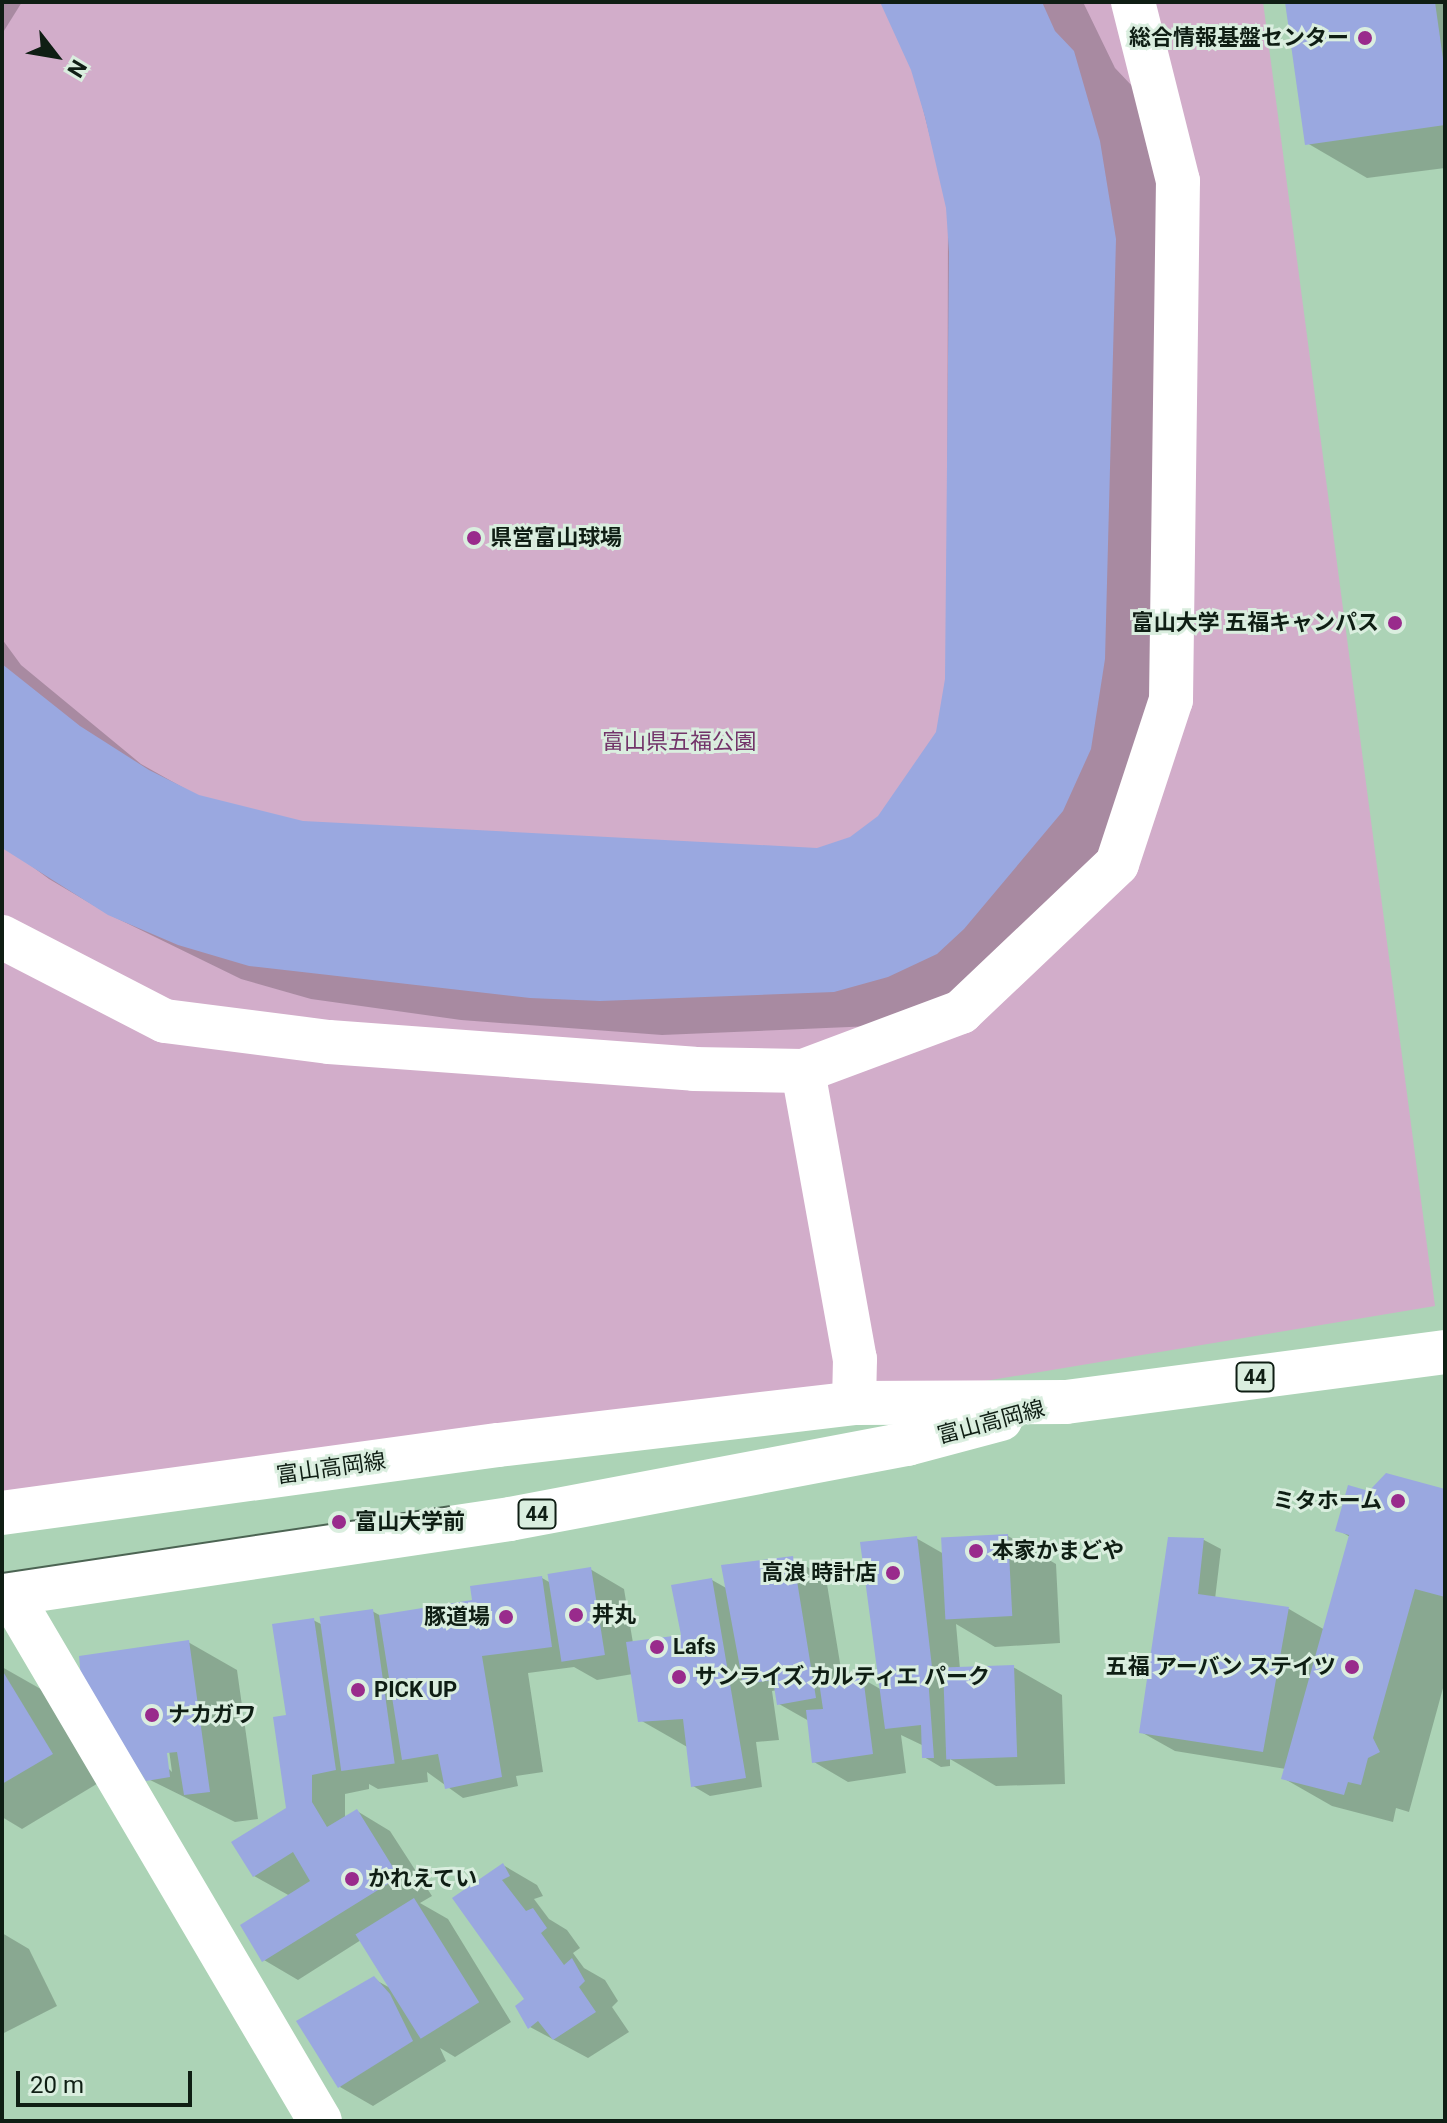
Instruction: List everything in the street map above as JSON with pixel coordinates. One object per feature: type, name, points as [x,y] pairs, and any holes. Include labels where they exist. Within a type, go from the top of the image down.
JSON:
[{"type":"main road","points":[[2,937],[165,1021],[329,1042],[694,1069],[803,1071],[961,1012],[1117,864],[1171,700],[1178,181],[1133,2]]},
{"type":"main road","points":[[803,1071],[855,1359],[854,1403]]},
{"type":"main road","name":"44","points":[[1066,1402],[1445,1352]]},
{"type":"main road","name":"富山高岡線","points":[[2,1513],[498,1445],[854,1403],[1066,1402]]},
{"type":"main road","name":"富山高岡線","points":[[6,1594],[510,1519],[907,1444],[1066,1402]]},
{"type":"main road","points":[[6,1594],[320,2121]]},
{"type":"green space","name":"富山県五福公園","points":[[2,2],[1263,2],[1435,1306],[854,1403],[2,1515]]},
{"type":"building","points":[[880,2],[1042,2],[1055,31],[1074,51],[1100,141],[1116,239],[1105,659],[1091,749],[1063,811],[964,929],[937,954],[888,977],[834,992],[600,1001],[530,998],[249,966],[178,945],[108,915],[2,848],[2,664],[80,726],[149,770],[199,795],[303,821],[817,848],[850,837],[878,816],[936,732],[945,679],[949,252],[946,208],[925,117],[911,70]]},
{"type":"building","name":"総合情報基盤センター","points":[[1285,2],[1435,2],[1445,73],[1445,125],[1305,145]]},
{"type":"building","name":"五福 アーバン ステイツ","points":[[1386,1473],[1445,1489],[1445,1597],[1415,1589],[1373,1738],[1380,1752],[1368,1758],[1361,1785],[1348,1782],[1344,1795],[1281,1779],[1349,1535],[1335,1531],[1348,1485],[1369,1491]]},
{"type":"building","points":[[1008,1534],[1012,1616],[945,1619],[941,1538]]},
{"type":"building","points":[[917,1536],[933,1676],[928,1677],[934,1758],[922,1758],[921,1725],[885,1729],[860,1542]]},
{"type":"building","points":[[1168,1537],[1204,1538],[1198,1594],[1289,1607],[1263,1752],[1139,1733]]},
{"type":"building","points":[[793,1556],[816,1698],[777,1705],[773,1680],[743,1684],[721,1565]]},
{"type":"building","name":"丼丸","points":[[591,1567],[605,1655],[561,1662],[548,1574]]},
{"type":"building","points":[[542,1576],[552,1647],[482,1656],[502,1777],[445,1789],[438,1754],[402,1760],[379,1615],[472,1600],[470,1586]]},
{"type":"building","name":"サンライズ カルティエ パーク","points":[[712,1578],[746,1778],[691,1787],[683,1719],[638,1722],[626,1642],[681,1635],[671,1585]]},
{"type":"building","name":"PICK UP","points":[[373,1609],[395,1763],[341,1771],[320,1617]]},
{"type":"building","name":"かれえてい","points":[[314,1618],[336,1770],[312,1775],[312,1802],[327,1827],[357,1809],[399,1877],[262,1962],[240,1925],[310,1881],[293,1852],[253,1877],[231,1842],[286,1808],[273,1717],[286,1715],[272,1624]]},
{"type":"building","name":"ナカガワ","points":[[189,1640],[210,1792],[184,1795],[177,1752],[167,1753],[170,1777],[146,1781],[81,1678],[79,1656]]},
{"type":"building","points":[[1014,1665],[1017,1757],[946,1759],[943,1667]]},
{"type":"building","points":[[2,1670],[53,1754],[2,1784]]},
{"type":"building","points":[[863,1676],[873,1754],[812,1763],[806,1710],[823,1709],[819,1682]]},
{"type":"building","points":[[503,1863],[510,1876],[502,1880],[526,1911],[533,1908],[547,1928],[541,1933],[564,1965],[572,1958],[585,1981],[579,1987],[596,2012],[553,2040],[538,2021],[528,2029],[515,2006],[524,1999],[452,1898]]},
{"type":"building","points":[[414,1898],[479,2002],[421,2039],[355,1935]]},
{"type":"building","points":[[374,1976],[390,1994],[413,2041],[338,2088],[296,2021]]},
{"type":"tram line","points":[[2,1573],[449,1506]]},
{"type":"place","name":"総合情報基盤センター","points":[[1365,38]]},
{"type":"place","name":"県営富山球場","points":[[474,538]]},
{"type":"place","name":"富山大学 五福キャンパス","points":[[1395,623]]},
{"type":"place","name":"ミタホーム","points":[[1398,1501]]},
{"type":"place","name":"富山大学前","points":[[339,1522]]},
{"type":"place","name":"本家かまどや","points":[[976,1551]]},
{"type":"place","name":"高浪 時計店","points":[[893,1573]]},
{"type":"place","name":"丼丸","points":[[576,1615]]},
{"type":"place","name":"豚道場","points":[[506,1617]]},
{"type":"place","name":"Lafs","points":[[657,1647]]},
{"type":"place","name":"五福 アーバン ステイツ","points":[[1352,1667]]},
{"type":"place","name":"サンライズ カルティエ パーク","points":[[679,1677]]},
{"type":"place","name":"PICK UP","points":[[358,1690]]},
{"type":"place","name":"ナカガワ","points":[[152,1715]]},
{"type":"place","name":"かれえてい","points":[[352,1879]]}]
